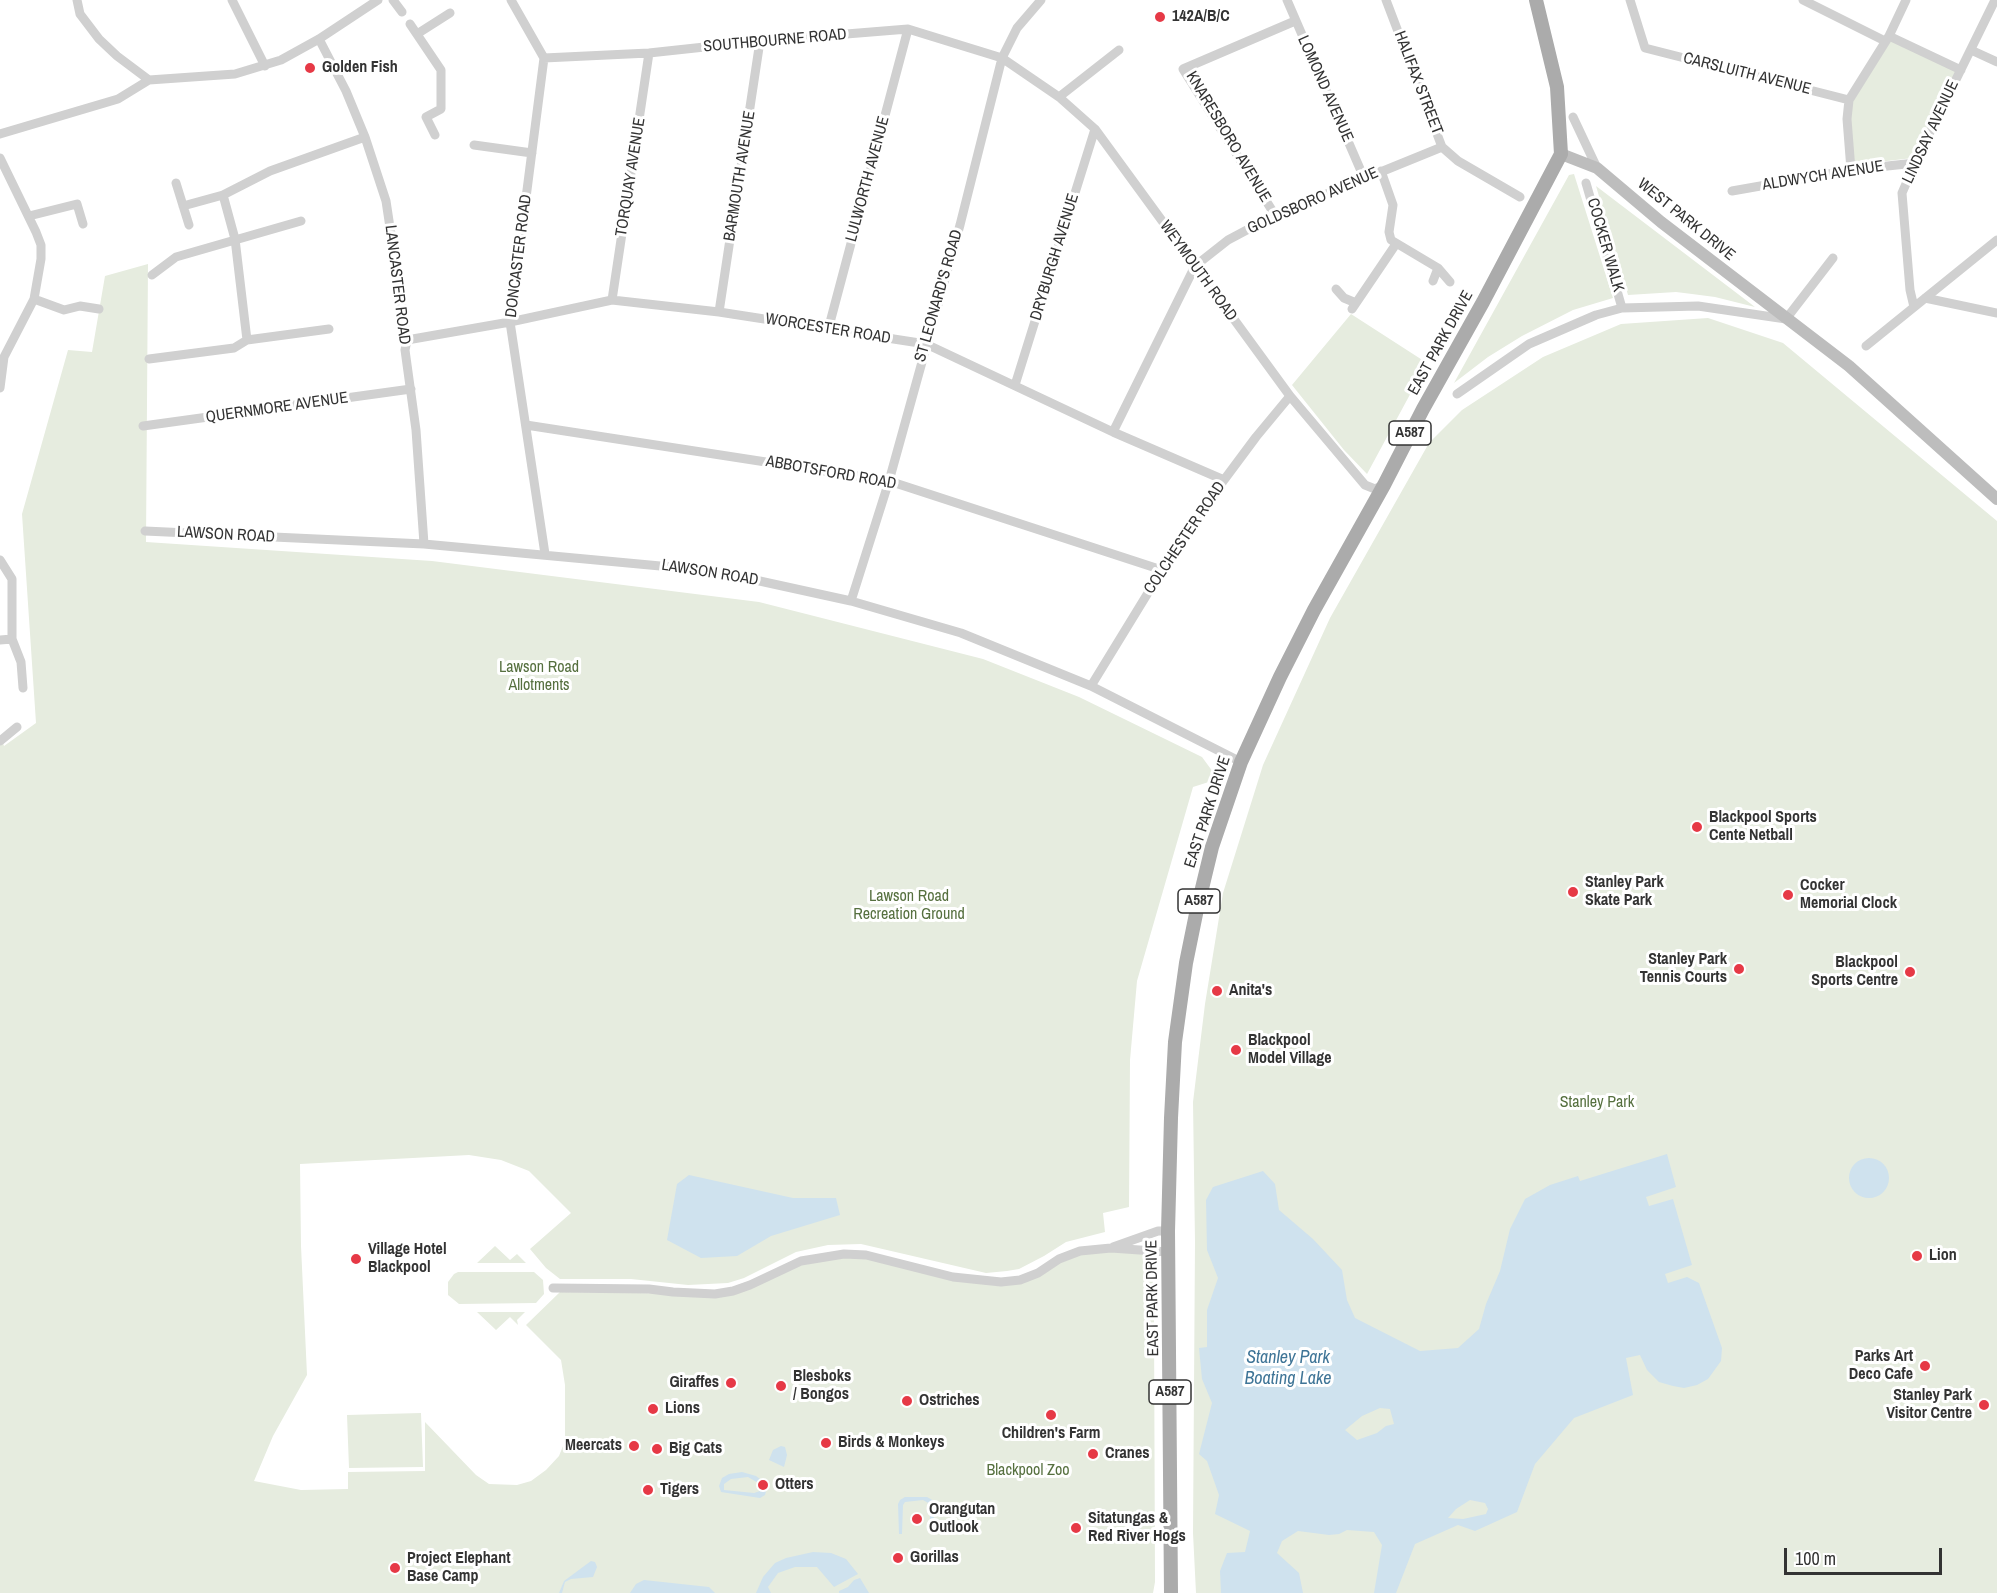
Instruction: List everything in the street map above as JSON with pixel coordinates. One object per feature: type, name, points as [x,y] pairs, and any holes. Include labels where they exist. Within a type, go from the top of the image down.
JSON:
[{"type":"main road","points":[[1536,0],[1557,87],[1561,154]]},
{"type":"main road","name":"EAST PARK DRIVE","points":[[1171,1593],[1168,1231],[1174,1058],[1186,963],[1212,847],[1252,735],[1314,610],[1384,485],[1561,154]]},
{"type":"street","points":[[77,0],[80,14],[99,39],[149,80]]},
{"type":"street","points":[[232,0],[265,66]]},
{"type":"street","points":[[0,134],[118,99],[149,80],[235,74],[265,66],[320,39],[378,0]]},
{"type":"street","points":[[393,0],[402,12]]},
{"type":"street","points":[[511,0],[544,58]]},
{"type":"street","name":"ST LEONARD'S ROAD","points":[[852,601],[889,481],[960,225],[1002,58],[1017,28],[1041,0]]},
{"type":"street","name":"LOMOND AVENUE","points":[[1287,0],[1364,178]]},
{"type":"street","name":"HALIFAX STREET","points":[[1386,0],[1442,147],[1458,161],[1520,196]]},
{"type":"street","name":"CARSLUITH AVENUE","points":[[1630,0],[1645,48],[1849,100]]},
{"type":"street","points":[[1803,0],[1961,70]]},
{"type":"street","points":[[1851,170],[1847,119],[1849,100],[1887,39],[1906,0]]},
{"type":"street","name":"LINDSAY AVENUE","points":[[1914,307],[1910,290],[1902,193],[1995,0]]},
{"type":"street","points":[[417,34],[450,13]]},
{"type":"street","name":"KNARESBORO AVENUE","points":[[1275,215],[1183,69],[1295,21]]},
{"type":"street","points":[[410,24],[441,70],[441,109],[426,117],[435,135]]},
{"type":"street","name":"SOUTHBOURNE ROAD","points":[[544,58],[649,53],[908,29],[1002,58]]},
{"type":"street","name":"LULWORTH AVENUE","points":[[828,330],[908,29]]},
{"type":"street","name":"LANCASTER ROAD","points":[[320,39],[346,91],[365,137],[386,201],[407,340],[405,350],[411,389],[424,544]]},
{"type":"street","name":"BARMOUTH AVENUE","points":[[719,312],[760,41]]},
{"type":"street","points":[[1059,97],[1119,50]]},
{"type":"street","points":[[1971,50],[1997,62]]},
{"type":"street","name":"TORQUAY AVENUE","points":[[612,300],[649,53]]},
{"type":"street","name":"DONCASTER ROAD","points":[[544,58],[510,322],[545,554]]},
{"type":"street","name":"WEYMOUTH ROAD","points":[[1002,58],[1059,97],[1095,129],[1290,396],[1365,485],[1375,489],[1384,485]]},
{"type":"street","points":[[1573,117],[1597,168]]},
{"type":"street","name":"DRYBURGH AVENUE","points":[[1015,385],[1095,129]]},
{"type":"street","points":[[183,206],[223,195],[270,171],[365,137]]},
{"type":"street","points":[[474,145],[532,153]]},
{"type":"street","name":"GOLDSBORO AVENUE","points":[[1113,432],[1195,266],[1228,240],[1275,215],[1442,147]]},
{"type":"street","name":"WEST PARK DRIVE","points":[[1561,154],[1597,168],[1661,222],[1849,366],[1997,499]]},
{"type":"street","points":[[0,158],[41,245],[40,273],[34,299],[4,357],[0,388]]},
{"type":"street","name":"ALDWYCH AVENUE","points":[[1732,191],[1851,170],[1915,163]]},
{"type":"street","points":[[1381,171],[1394,205],[1390,237],[1396,244],[1438,268],[1450,282]]},
{"type":"street","points":[[176,183],[189,225]]},
{"type":"street","name":"COCKER WALK","points":[[1586,183],[1623,308]]},
{"type":"street","points":[[223,195],[235,239],[247,340]]},
{"type":"street","points":[[29,216],[77,204],[83,224]]},
{"type":"street","points":[[152,275],[176,257],[301,222]]},
{"type":"street","points":[[1866,346],[1997,240]]},
{"type":"street","points":[[1336,289],[1354,306],[1396,244]]},
{"type":"street","points":[[1786,319],[1833,258]]},
{"type":"street","points":[[1433,281],[1438,268]]},
{"type":"street","points":[[1925,298],[1997,313]]},
{"type":"street","points":[[34,299],[64,310],[81,306],[99,309]]},
{"type":"street","name":"WORCESTER ROAD","points":[[407,340],[510,322],[612,300],[719,312],[926,344],[1113,432],[1224,480]]},
{"type":"street","name":"WEST PARK DRIVE","points":[[1623,308],[1698,306],[1786,319]]},
{"type":"street","points":[[1457,394],[1529,344],[1596,315],[1623,308]]},
{"type":"street","points":[[148,359],[234,348],[247,340],[329,329]]},
{"type":"street","name":"QUERNMORE AVENUE","points":[[143,426],[411,389]]},
{"type":"street","name":"COLCHESTER ROAD","points":[[1091,686],[1162,570],[1224,480],[1290,396]]},
{"type":"street","name":"ABBOTSFORD ROAD","points":[[526,425],[889,481],[1162,570]]},
{"type":"street","name":"LAWSON ROAD","points":[[145,531],[424,544],[714,571],[852,601],[961,633],[1091,686],[1241,762]]},
{"type":"street","points":[[0,560],[12,579],[12,639],[21,662],[23,688]]},
{"type":"street","points":[[0,640],[12,639]]},
{"type":"street","points":[[0,741],[17,727]]},
{"type":"street","points":[[1111,1248],[1158,1231],[1168,1231]]},
{"type":"street","points":[[554,1288],[649,1289],[673,1293],[715,1294],[750,1285],[801,1261],[844,1254],[866,1255],[953,1277],[1000,1282],[1020,1280],[1038,1273],[1059,1259],[1080,1251],[1111,1248],[1168,1252]]},
{"type":"green space","points":[[1889,36],[1958,69],[1913,158],[1851,165],[1849,100]]},
{"type":"green space","points":[[1574,174],[1613,298],[1573,310],[1522,336],[1488,357],[1454,383],[1569,175]]},
{"type":"green space","points":[[1596,186],[1755,307],[1715,297],[1676,292],[1628,295]]},
{"type":"green space","points":[[148,264],[146,542],[432,561],[759,602],[983,659],[1079,697],[1202,757],[1213,772],[1215,780],[1193,787],[1137,981],[1130,1060],[1129,1207],[1103,1213],[1105,1232],[1066,1242],[1019,1269],[986,1273],[861,1244],[828,1245],[796,1252],[744,1278],[728,1283],[688,1285],[631,1279],[560,1279],[546,1268],[530,1249],[571,1213],[529,1171],[501,1160],[469,1155],[300,1164],[307,1375],[273,1436],[254,1481],[301,1490],[348,1489],[348,1472],[425,1471],[425,1422],[476,1475],[489,1484],[517,1485],[531,1481],[559,1456],[565,1441],[565,1385],[561,1360],[526,1325],[560,1292],[715,1294],[783,1268],[844,1254],[953,1277],[1020,1280],[1080,1251],[1146,1251],[1146,1266],[1153,1280],[1154,1315],[1155,1582],[1153,1593],[0,1593],[0,741],[2,740],[4,746],[36,723],[22,514],[68,350],[92,352],[105,276]]},
{"type":"green space","points":[[1351,314],[1427,363],[1367,474],[1344,450],[1292,385]]},
{"type":"green space","name":"Stanley Park","points":[[1708,318],[1783,343],[1997,521],[1997,1593],[1196,1593],[1193,1533],[1195,1242],[1193,1102],[1205,1004],[1223,893],[1263,765],[1330,618],[1429,443],[1462,410],[1543,357],[1621,324]]},
{"type":"green space","points":[[495,1246],[510,1260],[517,1254],[526,1263],[477,1263]]},
{"type":"green space","points":[[458,1272],[534,1272],[543,1280],[544,1294],[536,1303],[459,1304],[448,1295],[448,1282]]},
{"type":"green space","points":[[477,1312],[525,1312],[517,1320],[518,1325],[510,1317],[496,1330]]},
{"type":"green space","points":[[421,1413],[423,1467],[349,1468],[347,1415]]},
{"type":"water","name":"Stanley Park Boating Lake","points":[[1667,1154],[1676,1187],[1646,1197],[1649,1206],[1673,1199],[1692,1265],[1665,1274],[1668,1283],[1687,1277],[1699,1283],[1722,1348],[1721,1361],[1708,1379],[1684,1388],[1673,1386],[1659,1382],[1647,1370],[1640,1355],[1626,1358],[1633,1395],[1574,1418],[1535,1464],[1517,1512],[1475,1531],[1458,1525],[1415,1544],[1396,1593],[1374,1593],[1382,1545],[1374,1532],[1347,1530],[1329,1535],[1298,1531],[1282,1541],[1277,1553],[1299,1573],[1303,1593],[1221,1593],[1220,1571],[1227,1553],[1245,1552],[1250,1531],[1215,1514],[1219,1495],[1207,1461],[1199,1454],[1212,1403],[1202,1379],[1199,1348],[1207,1347],[1207,1310],[1218,1278],[1207,1250],[1206,1200],[1213,1187],[1263,1171],[1275,1184],[1279,1210],[1313,1239],[1342,1270],[1347,1300],[1355,1318],[1420,1351],[1458,1348],[1479,1329],[1486,1304],[1500,1271],[1510,1229],[1525,1199],[1550,1185],[1578,1176],[1580,1181]],"holes":[[[1380,1408],[1390,1409],[1394,1424],[1357,1440],[1345,1430],[1362,1416]],[[1470,1500],[1485,1503],[1488,1509],[1486,1514],[1463,1519],[1448,1518],[1456,1509]]]},
{"type":"water","points":[[1869,1158],[1883,1164],[1889,1178],[1883,1192],[1869,1198],[1855,1192],[1849,1178],[1855,1164]]},
{"type":"water","points":[[689,1175],[793,1198],[836,1198],[840,1215],[771,1236],[737,1256],[701,1258],[667,1240],[677,1184]]},
{"type":"water","points":[[781,1446],[785,1447],[787,1455],[784,1467],[769,1460],[773,1450]]},
{"type":"water","name":"Otters","points":[[742,1472],[756,1476],[765,1483],[767,1488],[765,1495],[760,1498],[721,1492],[719,1486],[722,1478],[729,1474]],"holes":[[[748,1477],[760,1484],[760,1491],[754,1493],[724,1490],[724,1484],[731,1479]]]},
{"type":"water","points":[[905,1497],[927,1497],[934,1501],[934,1534],[930,1534],[930,1504],[923,1500],[905,1502],[902,1534],[899,1534],[898,1504]]},
{"type":"water","points":[[813,1552],[831,1553],[846,1559],[858,1574],[834,1587],[817,1567],[795,1567],[778,1573],[768,1587],[771,1593],[756,1593],[763,1577],[775,1563]]},
{"type":"water","points":[[591,1561],[595,1562],[597,1567],[593,1577],[571,1579],[565,1582],[562,1593],[559,1593],[564,1581]]},
{"type":"water","points":[[860,1578],[869,1593],[839,1593],[854,1580]]},
{"type":"water","points":[[644,1580],[709,1587],[715,1593],[630,1593],[636,1584]]},
{"type":"place","name":"142A/B/C","points":[[1160,17]]},
{"type":"place","name":"Golden Fish","points":[[310,68]]},
{"type":"place","name":"Blackpool Sports Cente Netball","points":[[1697,827]]},
{"type":"place","name":"Stanley Park Skate Park","points":[[1573,892]]},
{"type":"place","name":"Cocker Memorial Clock","points":[[1788,895]]},
{"type":"place","name":"Stanley Park Tennis Courts","points":[[1739,969]]},
{"type":"place","name":"Blackpool Sports Centre","points":[[1910,972]]},
{"type":"place","name":"Anita's","points":[[1217,991]]},
{"type":"place","name":"Blackpool Model Village","points":[[1236,1050]]},
{"type":"place","name":"Lion","points":[[1917,1256]]},
{"type":"place","name":"Village Hotel Blackpool","points":[[356,1259]]},
{"type":"place","name":"Parks Art Deco Cafe","points":[[1925,1366]]},
{"type":"place","name":"Giraffes","points":[[731,1383]]},
{"type":"place","name":"Blesboks / Bongos","points":[[781,1386]]},
{"type":"place","name":"Ostriches","points":[[907,1401]]},
{"type":"place","name":"Stanley Park Visitor Centre","points":[[1984,1405]]},
{"type":"place","name":"Lions","points":[[653,1409]]},
{"type":"place","name":"Children's Farm","points":[[1051,1415]]},
{"type":"place","name":"Birds & Monkeys","points":[[826,1443]]},
{"type":"place","name":"Meercats","points":[[634,1446]]},
{"type":"place","name":"Big Cats","points":[[657,1449]]},
{"type":"place","name":"Cranes","points":[[1093,1454]]},
{"type":"place","name":"Otters","points":[[763,1485]]},
{"type":"place","name":"Tigers","points":[[648,1490]]},
{"type":"place","name":"Orangutan Outlook","points":[[917,1519]]},
{"type":"place","name":"Sitatungas & Red River Hogs","points":[[1076,1528]]},
{"type":"place","name":"Gorillas","points":[[898,1558]]},
{"type":"place","name":"Project Elephant Base Camp","points":[[395,1568]]},
{"type":"park label","name":"Lawson Road Allotments","points":[[539,677]]},
{"type":"park label","name":"Lawson Road Recreation Ground","points":[[909,906]]},
{"type":"park label","name":"Blackpool Zoo","points":[[1028,1471]]}]
